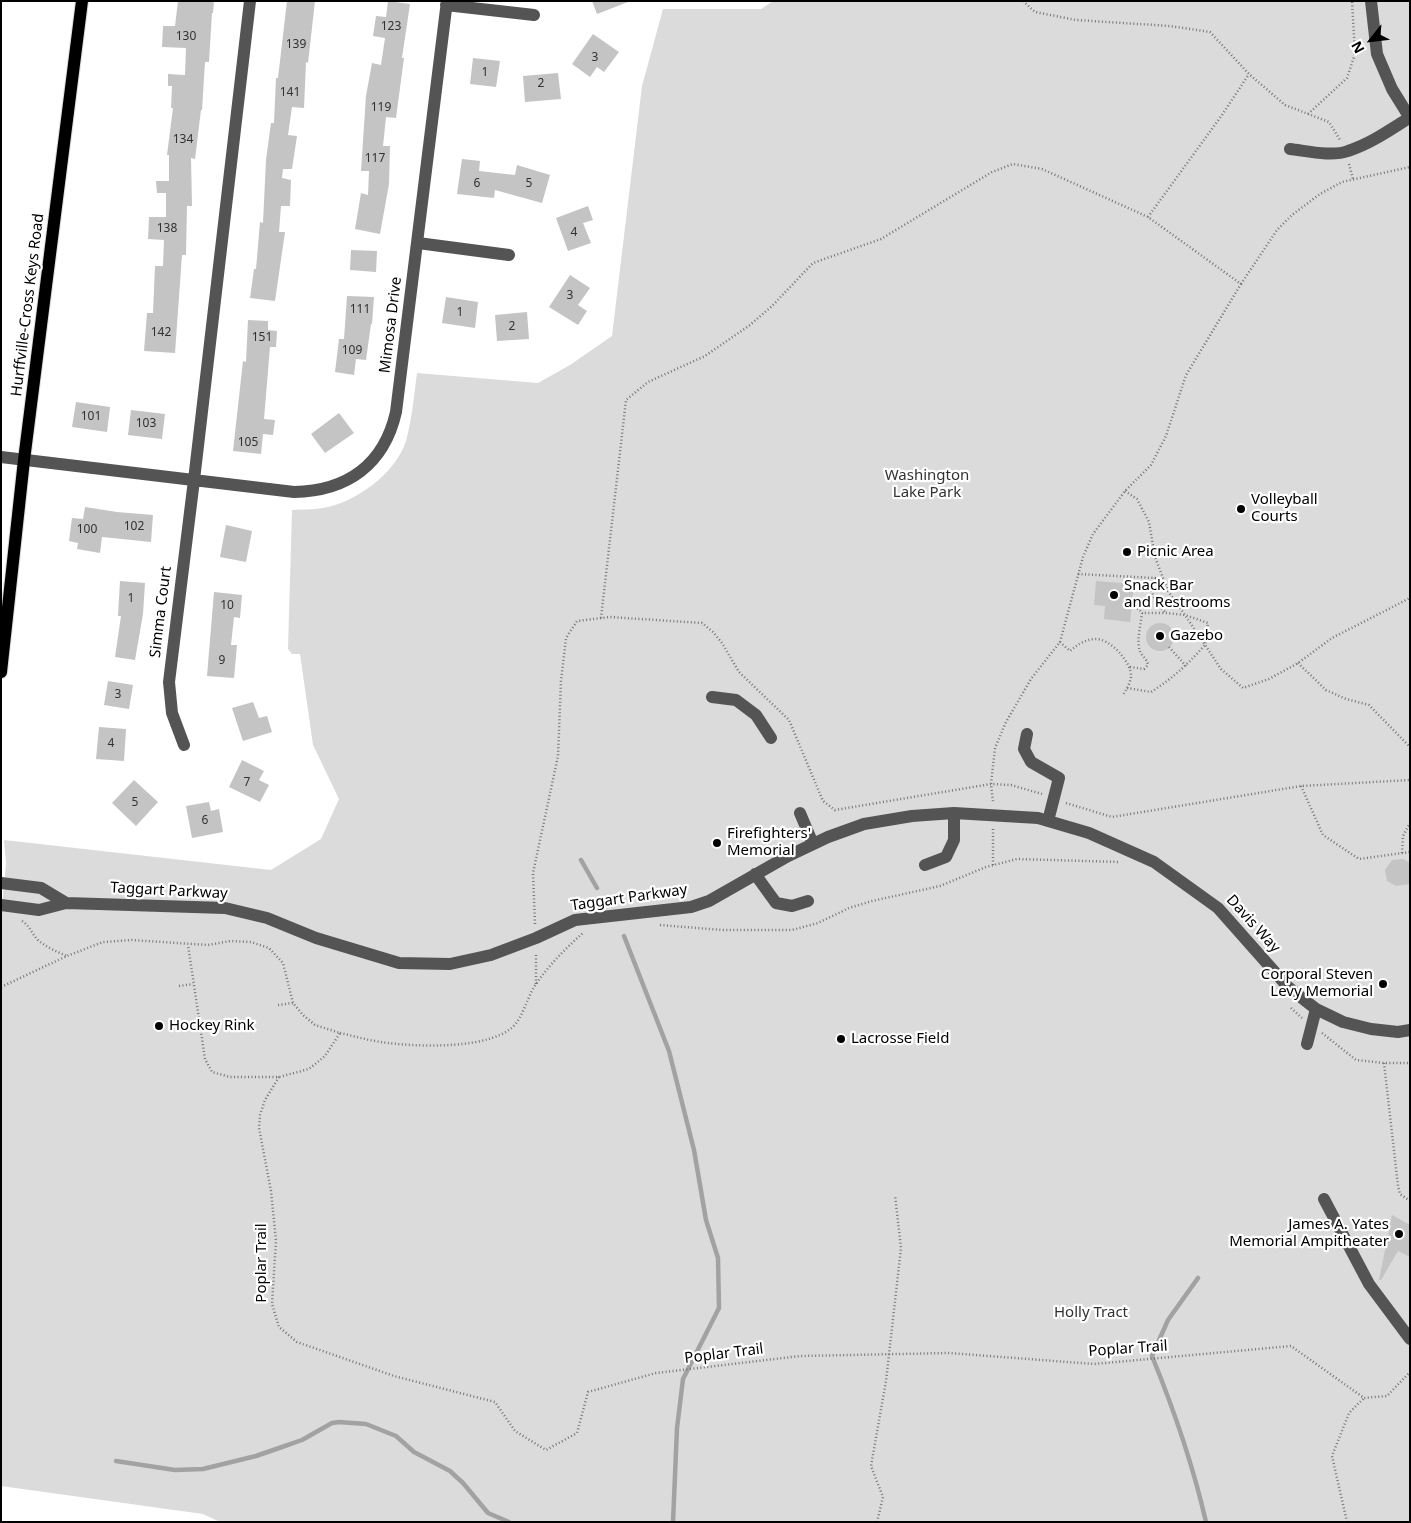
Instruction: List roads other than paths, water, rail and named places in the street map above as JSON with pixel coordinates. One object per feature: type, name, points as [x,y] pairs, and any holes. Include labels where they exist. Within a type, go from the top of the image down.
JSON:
[{"type":"main road","name":"Hurffville-Cross Keys Road","points":[[1,672],[24,460],[82,1]]},
{"type":"street","points":[[194,480],[250,1]]},
{"type":"street","points":[[1290,149],[1320,153],[1347,152],[1380,136],[1410,118],[1392,90],[1377,54],[1371,1]]},
{"type":"street","name":"Mimosa Drive","points":[[1,458],[294,492],[320,490],[336,486],[351,478],[378,455],[389,434],[396,412],[446,3]]},
{"type":"street","points":[[446,3],[534,15]]},
{"type":"street","points":[[418,244],[509,255]]},
{"type":"street","name":"Simma Court","points":[[184,745],[172,713],[169,682],[194,480]]},
{"type":"street","points":[[712,697],[736,700],[756,715],[771,738]]},
{"type":"street","points":[[1026,734],[1024,749],[1032,762],[1059,778],[1048,821]]},
{"type":"street","points":[[800,813],[813,844]]},
{"type":"street","points":[[925,865],[946,857],[954,840],[954,813]]},
{"type":"street","name":"Taggart Parkway","points":[[1,905],[39,910],[66,903],[225,908],[268,918],[316,938],[399,962],[450,964],[491,955],[536,938],[575,920],[692,907],[709,901],[755,874],[813,844],[864,824],[912,816],[954,813],[1038,818],[1089,833],[1154,862]]},
{"type":"street","name":"Davis Way","points":[[1154,862],[1218,908],[1288,988],[1316,1009],[1343,1022],[1372,1030],[1398,1032],[1410,1030]]},
{"type":"street","points":[[755,874],[776,903],[792,906],[808,901]]},
{"type":"street","name":"Taggart Parkway","points":[[1,883],[41,888],[66,903]]},
{"type":"street","points":[[1307,1044],[1316,1009]]},
{"type":"street","points":[[1324,1199],[1369,1284],[1410,1339]]},
{"type":"waterway","points":[[581,860],[597,888]]},
{"type":"waterway","points":[[624,936],[669,1051],[694,1150],[706,1220],[718,1258],[719,1308],[683,1379],[677,1428],[673,1522]]},
{"type":"waterway","points":[[1198,1278],[1168,1320],[1152,1356],[1182,1438],[1206,1522]]},
{"type":"waterway","points":[[116,1461],[175,1470],[203,1469],[256,1456],[302,1440],[332,1423],[366,1424],[396,1436],[414,1452],[450,1471],[463,1483],[488,1513],[509,1522]]},
{"type":"place","name":"Volleyball Courts","points":[[1241,509]]},
{"type":"place","name":"Picnic Area","points":[[1127,552]]},
{"type":"place","name":"Snack Bar and Restrooms","points":[[1114,595]]},
{"type":"place","name":"Gazebo","points":[[1160,636]]},
{"type":"place","name":"Firefighters' Memorial","points":[[717,843]]},
{"type":"place","name":"Corporal Steven Levy Memorial","points":[[1383,984]]},
{"type":"place","name":"Hockey Rink","points":[[159,1026]]},
{"type":"place","name":"Lacrosse Field","points":[[841,1039]]},
{"type":"place","name":"James A. Yates Memorial Ampitheater","points":[[1399,1234]]},
{"type":"park label","name":"Washington Lake Park","points":[[927,484]]},
{"type":"park label","name":"Holly Tract","points":[[1091,1313]]}]
